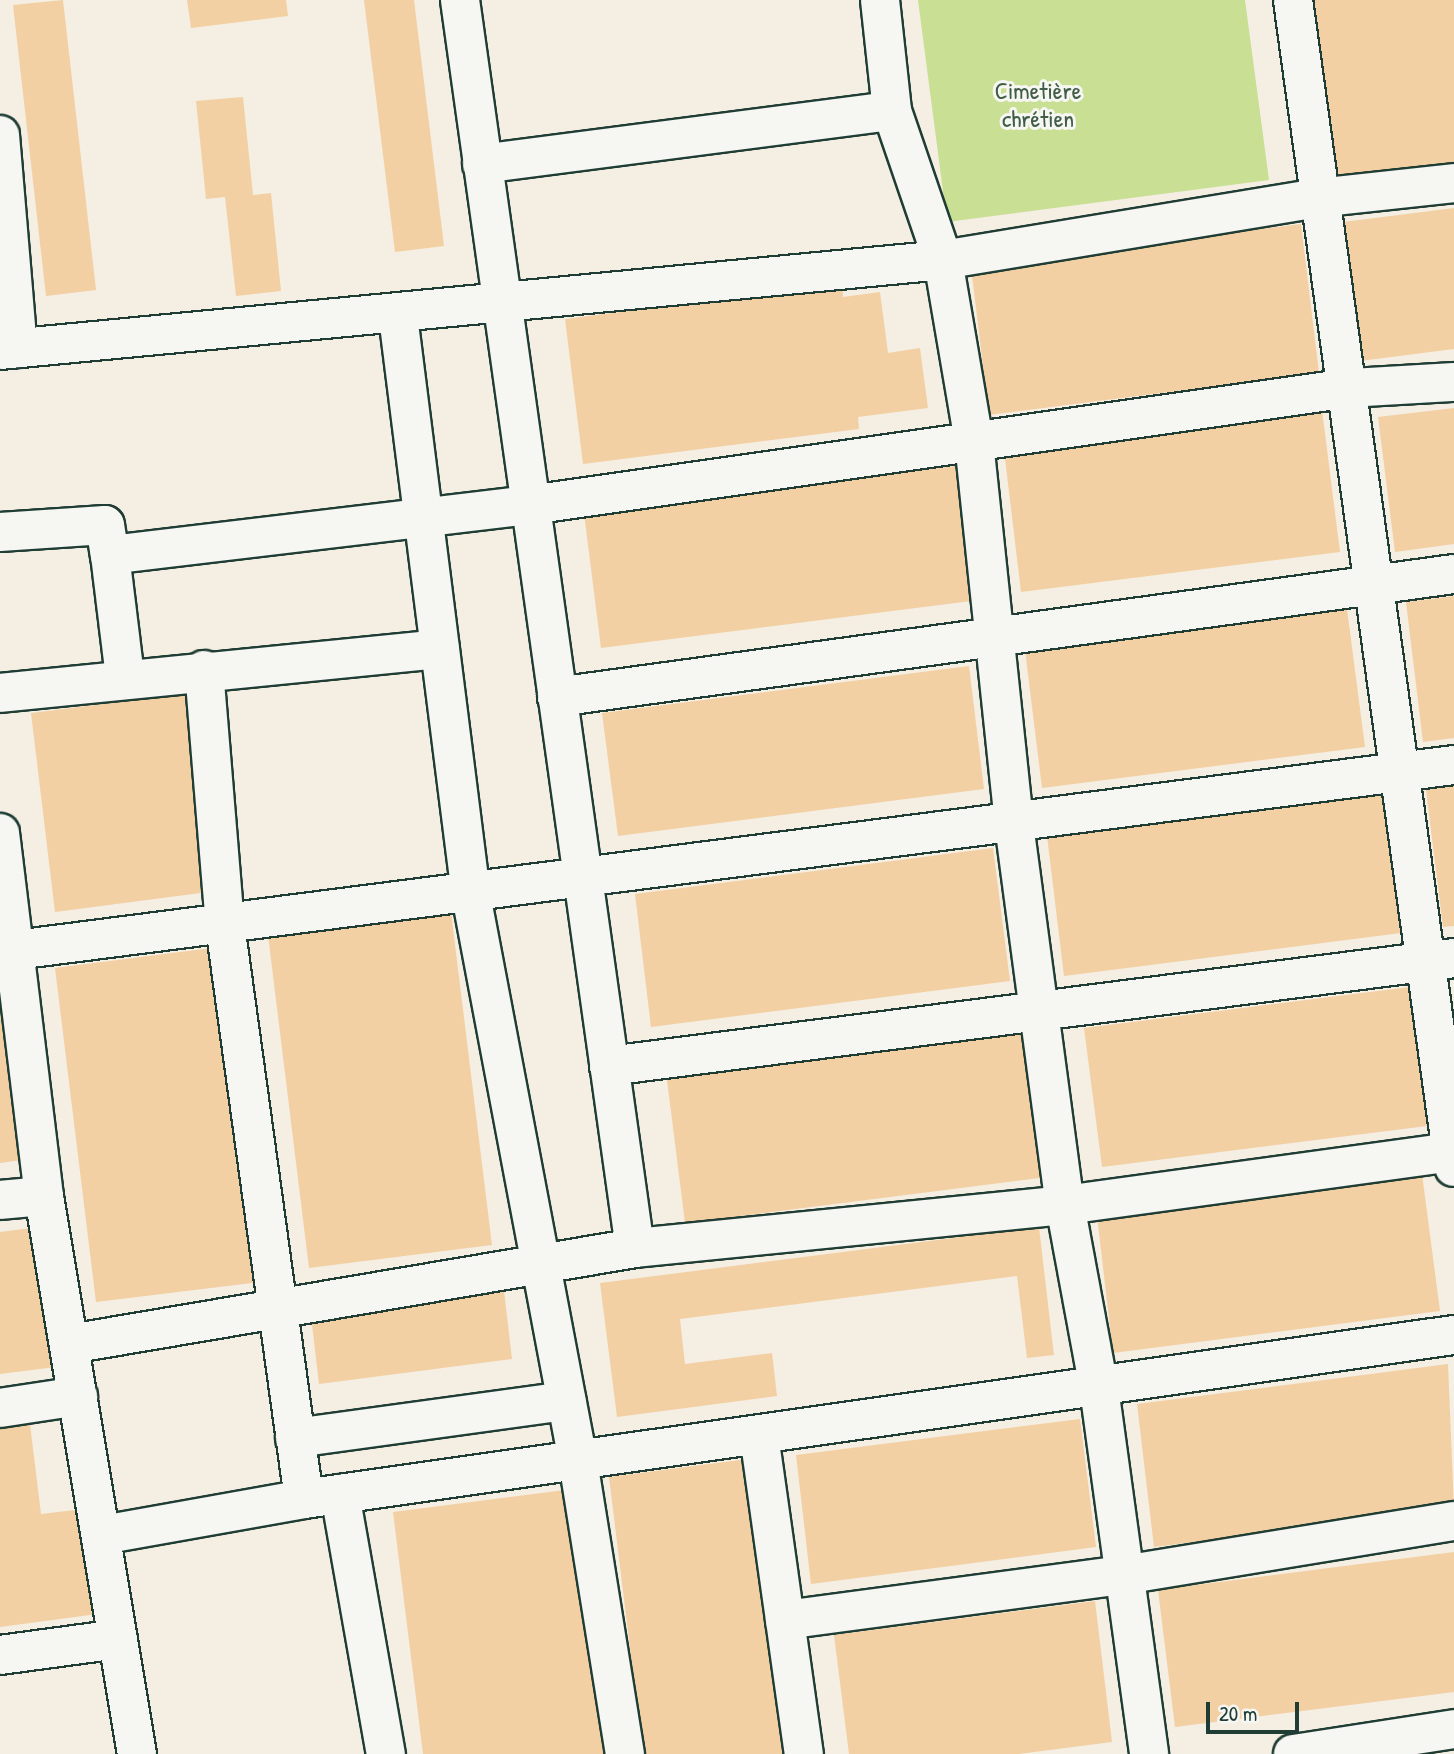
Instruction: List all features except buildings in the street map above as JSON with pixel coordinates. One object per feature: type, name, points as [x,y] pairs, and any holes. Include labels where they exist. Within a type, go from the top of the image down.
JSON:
[{"type":"street","points":[[460,0],[635,1248]]},
{"type":"street","points":[[880,0],[892,111],[943,260],[974,442],[998,636],[1014,824],[1065,1205],[1099,1388],[1149,1754]]},
{"type":"street","points":[[70,1344],[635,1248],[1065,1205],[1453,1157],[1440,960],[1399,769],[1349,388],[1316,198],[1293,0]]},
{"type":"street","points":[[482,163],[892,111]]},
{"type":"street","points":[[0,135],[9,349],[398,316],[943,260],[1316,198],[1454,183]]},
{"type":"street","points":[[398,316],[471,895],[538,1266],[578,1461],[625,1754]]},
{"type":"street","points":[[110,555],[530,505],[1349,388],[1454,382]]},
{"type":"street","points":[[0,532],[104,525],[125,677]]},
{"type":"street","points":[[557,697],[1454,574]]},
{"type":"street","points":[[0,693],[125,677],[440,649]]},
{"type":"street","points":[[204,670],[225,925],[295,1438],[322,1497],[386,1754]]},
{"type":"street","points":[[8,951],[471,895],[1014,824],[1399,769],[1454,765]]},
{"type":"street","points":[[0,833],[8,951],[44,1196],[137,1754]]},
{"type":"street","points":[[609,1066],[1440,960]]},
{"type":"street","points":[[0,1200],[44,1196]]},
{"type":"street","points":[[102,1535],[322,1497],[1099,1388],[1454,1335]]},
{"type":"street","points":[[0,1408],[78,1396]]},
{"type":"street","points":[[295,1438],[566,1401]]},
{"type":"street","points":[[759,1436],[804,1754]]},
{"type":"street","points":[[785,1620],[1124,1575],[1454,1521]]},
{"type":"street","points":[[0,1655],[118,1639]]},
{"type":"street","points":[[1293,1754],[1454,1729]]},
{"type":"green space","name":"Cimetière chrétien","points":[[918,0],[1245,0],[1269,180],[947,222]]}]
